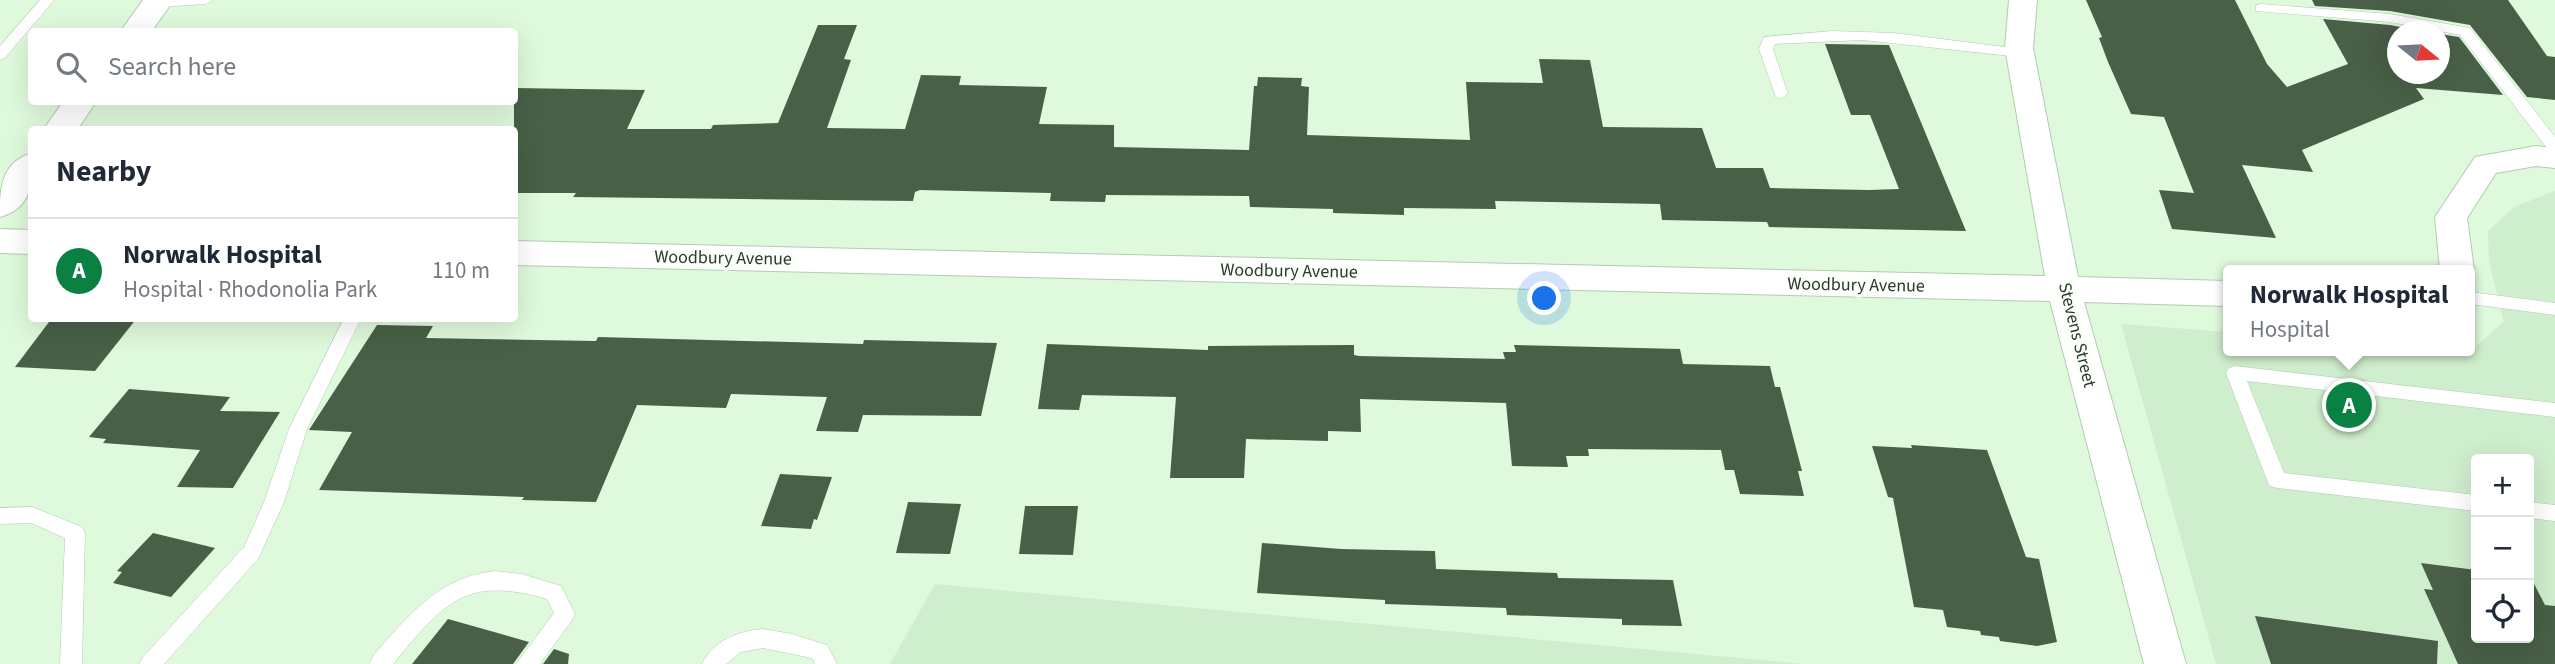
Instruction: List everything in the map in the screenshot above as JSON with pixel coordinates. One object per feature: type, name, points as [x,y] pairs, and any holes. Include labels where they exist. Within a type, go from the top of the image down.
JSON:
[{"type":"main road","points":[[138,28],[158,1]]},
{"type":"main road","points":[[62,126],[78,105]]},
{"type":"main road","points":[[0,205],[28,170]]},
{"type":"street","name":"Stevens Street","points":[[2023,0],[2020,53],[2064,290],[2165,664]]},
{"type":"street","points":[[2456,265],[2451,218],[2487,164],[2536,156],[2555,158]]},
{"type":"street","points":[[0,241],[28,242]]},
{"type":"street","name":"Woodbury Avenue","points":[[518,253],[2223,293]]},
{"type":"lane","points":[[0,55],[47,0]]},
{"type":"lane","points":[[158,1],[206,0]]},
{"type":"lane","points":[[2261,8],[2390,18],[2465,31],[2555,148]]},
{"type":"lane","points":[[1780,94],[1766,49],[1769,40],[1844,35],[1896,37],[2020,53]]},
{"type":"lane","points":[[2475,299],[2555,309]]},
{"type":"lane","points":[[150,664],[251,553],[274,502],[298,429],[351,322]]},
{"type":"lane","points":[[2471,502],[2277,480],[2235,373],[2555,410]]},
{"type":"lane","points":[[2534,511],[2555,513]]},
{"type":"lane","points":[[0,516],[32,515],[75,533],[71,664]]},
{"type":"lane","points":[[380,664],[421,615],[443,595],[466,582],[495,579],[533,585],[554,593],[565,614],[527,664]]},
{"type":"lane","points":[[714,662],[732,646],[751,638],[787,640],[820,652],[826,664]]},
{"type":"shaded area","points":[[2555,191],[2555,664],[2216,664],[2121,324],[2223,332],[2223,356],[2475,356],[2475,347],[2504,322],[2489,261],[2488,231],[2514,207]]},
{"type":"shaded area","points":[[935,584],[1805,664],[890,664]]},
{"type":"building","points":[[2086,0],[2235,0],[2267,64],[2287,87],[2348,64],[2323,19],[2387,25],[2387,84],[2450,84],[2450,36],[2459,37],[2503,95],[2416,88],[2424,99],[2302,150],[2313,172],[2242,165],[2276,238],[2172,229],[2159,190],[2194,193],[2164,117],[2131,114],[2108,62],[2099,38],[2102,37]]},
{"type":"building","points":[[2312,0],[2508,0],[2547,56],[2555,57],[2555,100],[2527,97],[2470,25],[2390,11],[2315,6]]},
{"type":"building","points":[[818,25],[857,25],[844,59],[851,60],[827,128],[905,129],[921,75],[961,76],[959,85],[1047,87],[1039,124],[1114,125],[1114,147],[1249,150],[1254,86],[1257,86],[1258,77],[1302,78],[1301,86],[1309,87],[1307,135],[1470,140],[1466,82],[1543,83],[1539,59],[1590,60],[1603,127],[1702,128],[1716,168],[1763,168],[1770,188],[1899,189],[1870,115],[1851,115],[1825,44],[1889,45],[1966,231],[1769,227],[1767,222],[1662,220],[1660,204],[1495,201],[1496,209],[1404,208],[1404,215],[1333,213],[1333,209],[1250,207],[1249,196],[1106,195],[1105,202],[1050,201],[1051,193],[920,190],[915,192],[913,201],[573,197],[576,193],[518,193],[518,126],[514,126],[514,105],[518,105],[518,88],[645,90],[627,129],[711,129],[713,125],[778,123]]},
{"type":"building","points":[[49,322],[134,322],[95,371],[15,367]]},
{"type":"building","points":[[377,325],[433,326],[426,338],[596,341],[598,337],[863,344],[864,340],[997,343],[981,416],[863,415],[858,432],[816,431],[827,397],[731,394],[726,408],[637,405],[596,502],[319,490],[352,432],[309,430]]},
{"type":"building","points":[[1047,344],[1208,350],[1208,346],[1354,345],[1354,355],[1359,356],[1505,359],[1503,352],[1516,352],[1514,345],[1680,349],[1683,364],[1770,366],[1775,387],[1780,387],[1802,471],[1798,471],[1804,496],[1740,494],[1734,470],[1725,470],[1721,450],[1588,449],[1589,456],[1566,456],[1568,467],[1512,466],[1506,403],[1360,399],[1361,432],[1328,431],[1328,441],[1246,439],[1244,478],[1170,478],[1176,397],[1082,395],[1079,410],[1038,409]]},
{"type":"building","points":[[129,389],[230,397],[220,411],[280,412],[233,488],[177,487],[200,450],[103,443],[106,439],[89,437]]},
{"type":"building","points":[[1911,445],[1987,450],[2026,557],[2039,559],[2057,642],[2037,646],[2000,641],[1999,637],[1981,635],[1980,631],[1947,627],[1943,610],[1914,607],[1893,498],[1888,497],[1872,446],[1912,448]]},
{"type":"building","points":[[780,474],[832,477],[817,520],[814,519],[811,529],[761,526]]},
{"type":"building","points":[[908,502],[961,504],[950,554],[896,553]]},
{"type":"building","points":[[1025,506],[1078,506],[1073,555],[1019,554]]},
{"type":"building","points":[[153,533],[215,548],[171,597],[113,583],[122,572],[117,571]]},
{"type":"building","points":[[1262,543],[1341,549],[1435,551],[1436,569],[1557,573],[1558,578],[1673,580],[1682,626],[1622,625],[1622,619],[1507,615],[1506,608],[1385,604],[1385,600],[1257,593]]},
{"type":"building","points":[[2421,563],[2471,569],[2471,643],[2534,643],[2534,584],[2545,605],[2555,606],[2555,664],[2458,664],[2424,589],[2433,590]]},
{"type":"building","points":[[2255,616],[2438,641],[2437,664],[2271,664]]},
{"type":"building","points":[[448,619],[529,642],[513,664],[412,664]]},
{"type":"building","points":[[554,649],[569,654],[568,664],[543,664]]},
{"type":"place","name":"Norwalk Hospital","points":[[2349,405]]}]
